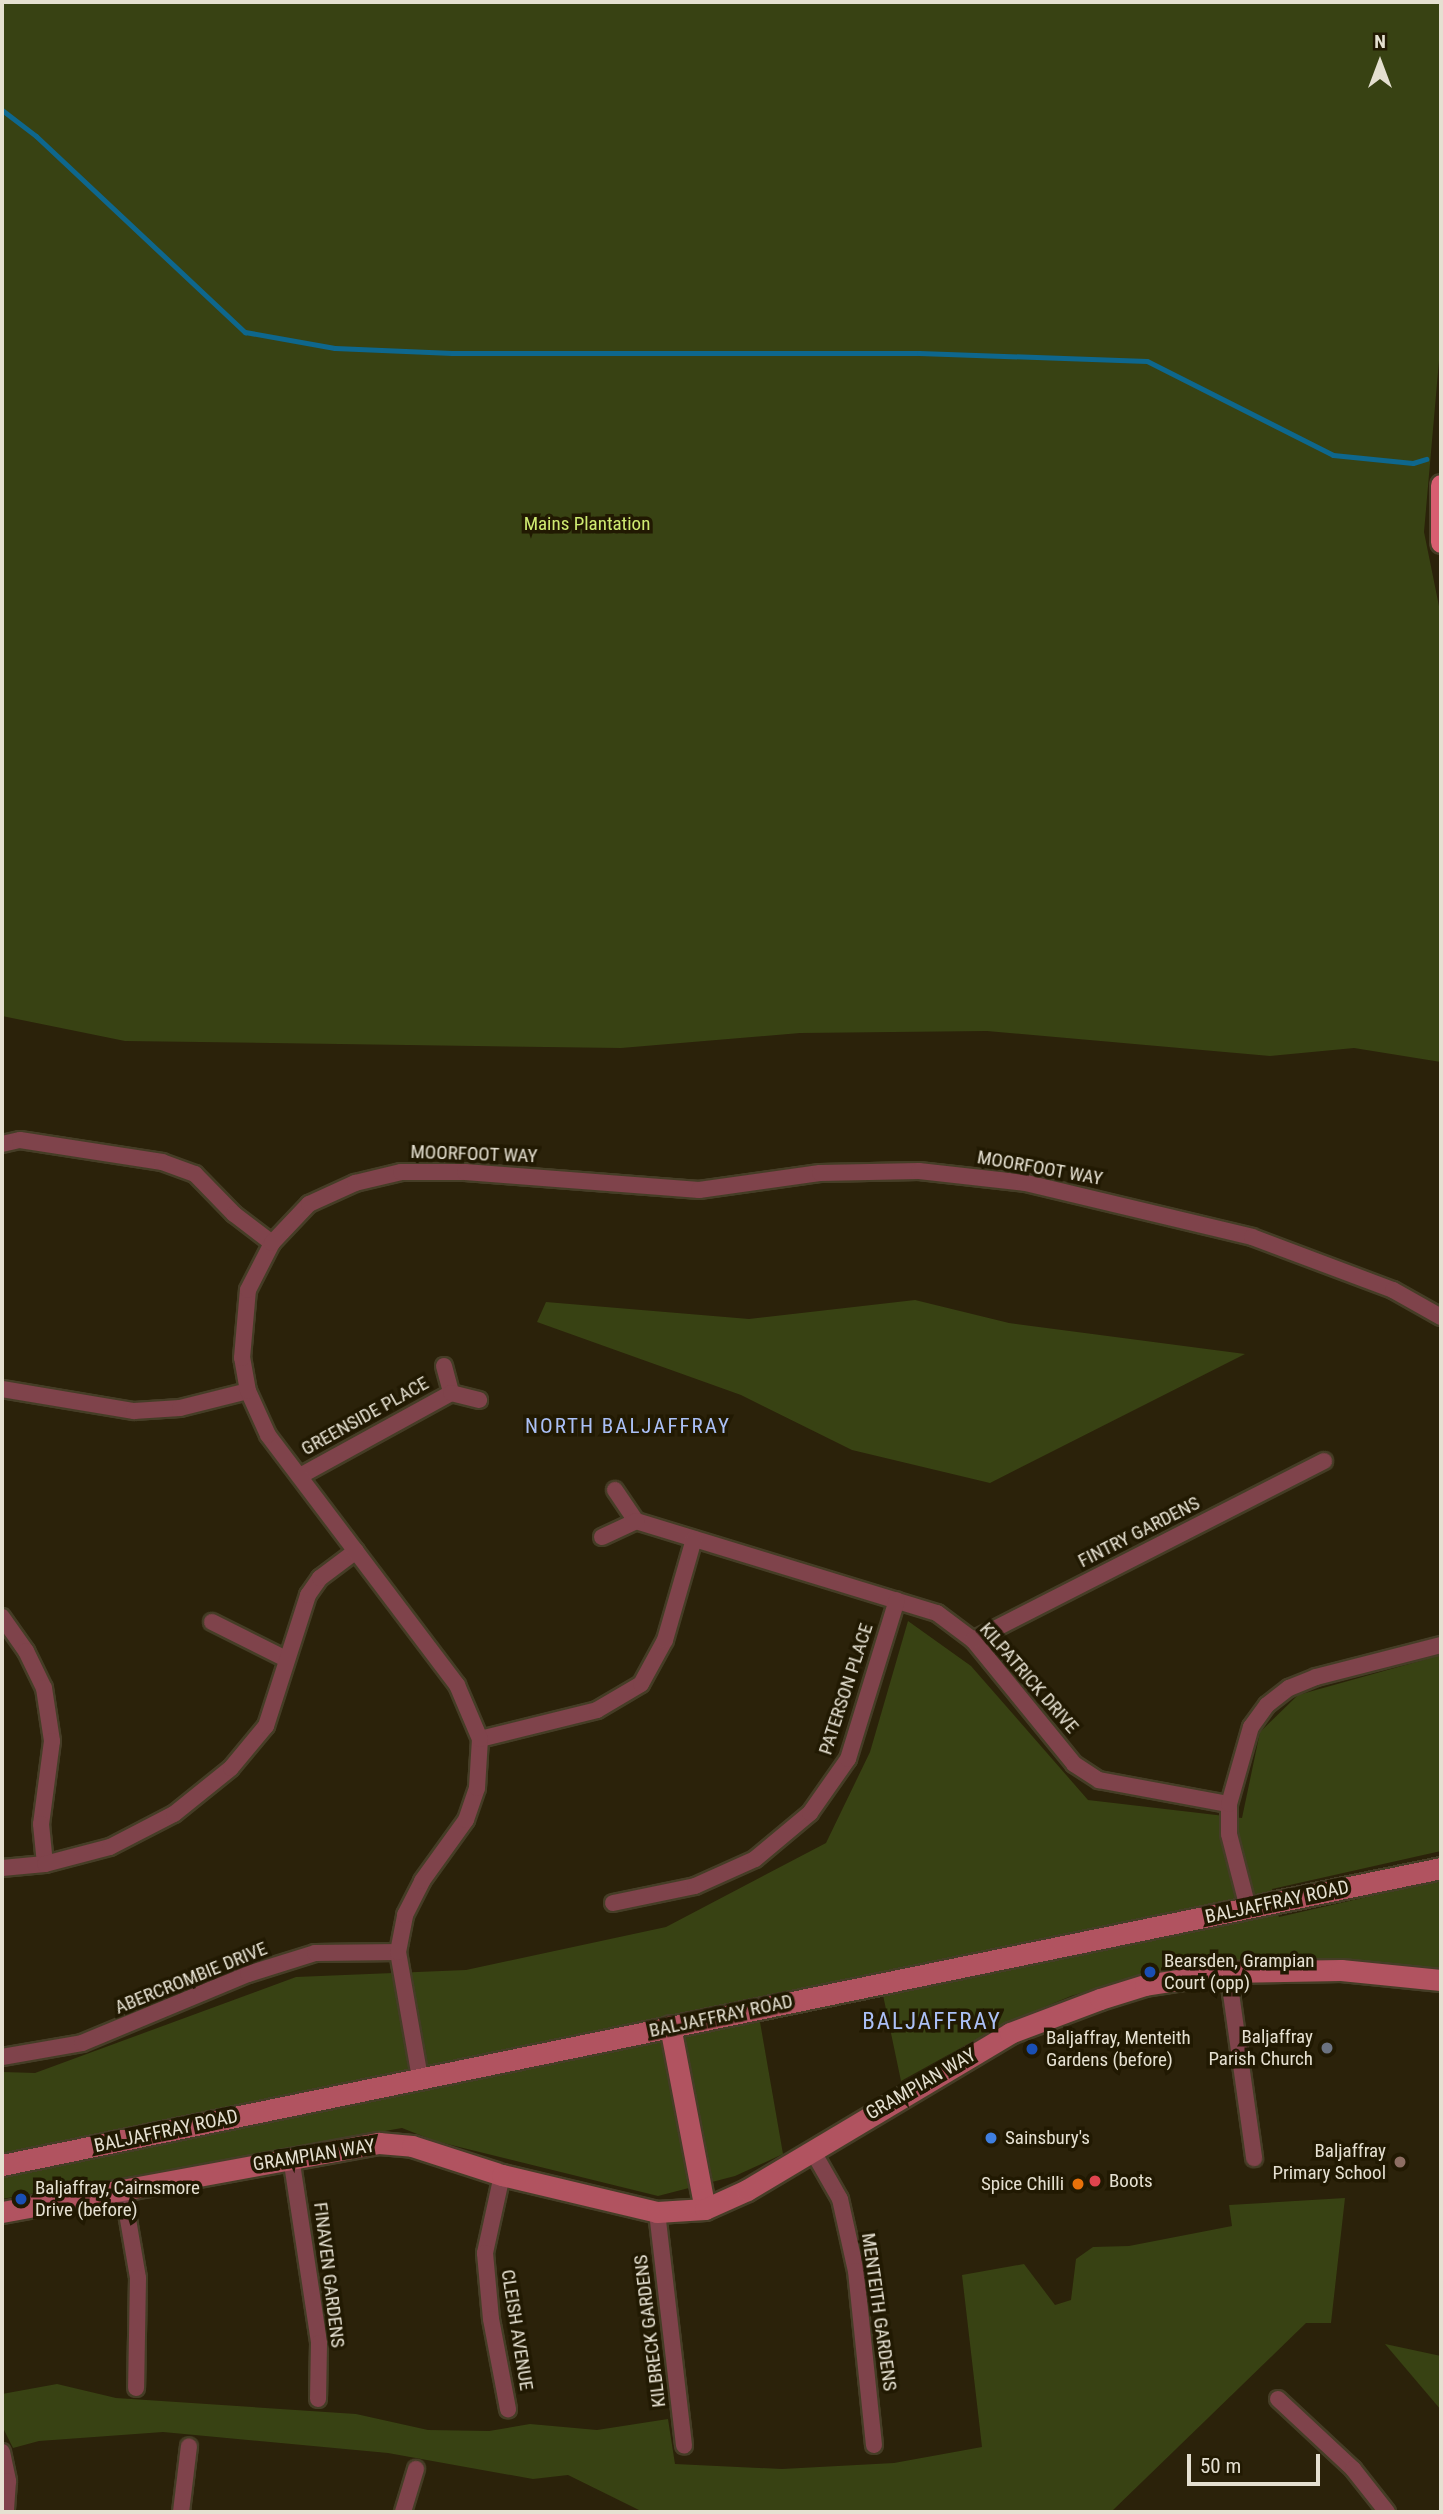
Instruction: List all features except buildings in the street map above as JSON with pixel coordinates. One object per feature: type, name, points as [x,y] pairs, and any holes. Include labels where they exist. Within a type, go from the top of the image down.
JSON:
[{"type":"main road","points":[[1441,485],[1441,542]]},
{"type":"street","points":[[2,1144],[20,1140],[78,1146],[195,1174],[234,1214],[272,1243]]},
{"type":"street","name":"MOORFOOT WAY","points":[[420,2078],[398,1952],[405,1915],[422,1881],[466,1820],[477,1788],[480,1739],[457,1685],[268,1435],[247,1391],[242,1358],[248,1290],[272,1243],[309,1205],[355,1182],[401,1172],[699,1190],[820,1173],[919,1171],[1026,1183],[1252,1237],[1393,1290],[1441,1317]]},
{"type":"street","name":"GREENSIDE PLACE","points":[[444,1366],[451,1393]]},
{"type":"street","points":[[2,1389],[134,1411],[180,1408],[247,1391]]},
{"type":"street","name":"GREENSIDE PLACE","points":[[300,1476],[451,1393],[479,1400]]},
{"type":"street","name":"FINTRY GARDENS","points":[[972,1640],[1324,1461]]},
{"type":"street","points":[[602,1537],[636,1521],[615,1490]]},
{"type":"street","name":"KILPATRICK DRIVE","points":[[636,1521],[937,1612],[972,1640],[1074,1763],[1099,1780],[1229,1804]]},
{"type":"street","points":[[480,1739],[597,1710],[641,1684],[665,1640],[694,1539]]},
{"type":"street","points":[[2,1868],[45,1864],[110,1847],[174,1814],[230,1768],[266,1726],[284,1658],[308,1595],[320,1578],[356,1551]]},
{"type":"street","name":"PATERSON PLACE","points":[[613,1903],[695,1885],[755,1859],[810,1813],[848,1759],[897,1600]]},
{"type":"street","points":[[2,1617],[26,1651],[44,1688],[52,1741],[41,1824],[45,1864]]},
{"type":"street","points":[[212,1622],[284,1658]]},
{"type":"street","points":[[1248,1908],[1229,1834],[1229,1804],[1251,1727],[1267,1705],[1289,1688],[1316,1677],[1441,1645]]},
{"type":"street","name":"BALJAFFRAY ROAD","points":[[2,2165],[1441,1868]]},
{"type":"street","name":"ABERCROMBIE DRIVE","points":[[2,2057],[82,2043],[247,1974],[315,1953],[398,1952]]},
{"type":"street","name":"GRAMPIAN WAY","points":[[2,2212],[290,2157],[379,2143],[412,2146],[502,2175],[657,2212],[705,2209],[747,2190],[1010,2033],[1145,1985],[1228,1972],[1340,1970],[1441,1980]]},
{"type":"street","points":[[1228,1972],[1254,2158]]},
{"type":"street","points":[[670,2026],[705,2209]]},
{"type":"street","name":"MENTEITH GARDENS","points":[[812,2150],[840,2199],[856,2271],[874,2445]]},
{"type":"street","name":"FINAVEN GARDENS","points":[[290,2157],[319,2343],[318,2399]]},
{"type":"street","name":"CLEISH AVENUE","points":[[502,2175],[485,2253],[491,2319],[508,2409]]},
{"type":"street","points":[[122,2190],[138,2278],[136,2388]]},
{"type":"street","name":"KILBRECK GARDENS","points":[[657,2212],[684,2445]]},
{"type":"street","points":[[1278,2399],[1353,2469],[1387,2512]]},
{"type":"street","points":[[181,2512],[189,2446]]},
{"type":"street","points":[[2,2452],[9,2481],[6,2512]]},
{"type":"street","points":[[403,2512],[416,2469]]},
{"type":"green space","name":"Mains Plantation","points":[[2,2],[1441,2],[1441,338],[1424,532],[1441,616],[1441,1062],[1354,1048],[1270,1056],[987,1031],[800,1033],[621,1048],[125,1041],[2,1016]]},
{"type":"green space","points":[[915,1300],[1009,1323],[1245,1354],[990,1483],[852,1450],[741,1395],[537,1322],[546,1302],[749,1319]]},
{"type":"green space","points":[[908,1621],[971,1666],[1088,1800],[1242,1818],[1260,1732],[1298,1695],[1441,1655],[1441,1851],[1272,1889],[1279,1917],[1441,1880],[1441,1969],[1369,1962],[1244,1960],[1140,1976],[1071,1996],[1002,2025],[901,2081],[883,1995],[760,2022],[783,2154],[735,2176],[658,2196],[435,2141],[402,2128],[2,2199],[2,2072],[35,2073],[296,1977],[466,1970],[666,1927],[826,1843],[870,1752]]},
{"type":"green space","points":[[1345,2198],[1331,2323],[1306,2323],[1111,2512],[643,2512],[568,2475],[533,2479],[388,2453],[163,2432],[39,2441],[13,2448],[2,2426],[2,2394],[57,2384],[116,2398],[356,2414],[428,2430],[489,2431],[530,2424],[597,2430],[668,2419],[675,2464],[782,2469],[894,2463],[982,2447],[962,2275],[1024,2264],[1055,2305],[1071,2300],[1076,2259],[1093,2247],[1129,2246],[1232,2226],[1229,2205]]},
{"type":"green space","points":[[1385,2344],[1441,2356],[1441,2410]]},
{"type":"waterway","points":[[2,110],[36,136],[245,332],[335,348],[452,353],[919,353],[1147,361],[1333,455],[1413,463],[1426,459]]},
{"type":"place","name":"Bearsden, Grampian Court (opp)","points":[[1150,1972]]},
{"type":"place","name":"Baljaffray Parish Church","points":[[1327,2048]]},
{"type":"place","name":"Baljaffray, Menteith Gardens (before)","points":[[1032,2049]]},
{"type":"place","name":"Sainsbury's","points":[[991,2138]]},
{"type":"place","name":"Baljaffray Primary School","points":[[1400,2162]]},
{"type":"place","name":"Boots","points":[[1095,2181]]},
{"type":"place","name":"Spice Chilli","points":[[1078,2184]]},
{"type":"place","name":"Baljaffray, Cairnsmore Drive (before)","points":[[21,2199]]},
{"type":"district","name":"NORTH BALJAFFRAY","points":[[628,1426]]},
{"type":"district","name":"BALJAFFRAY","points":[[932,2022]]}]
